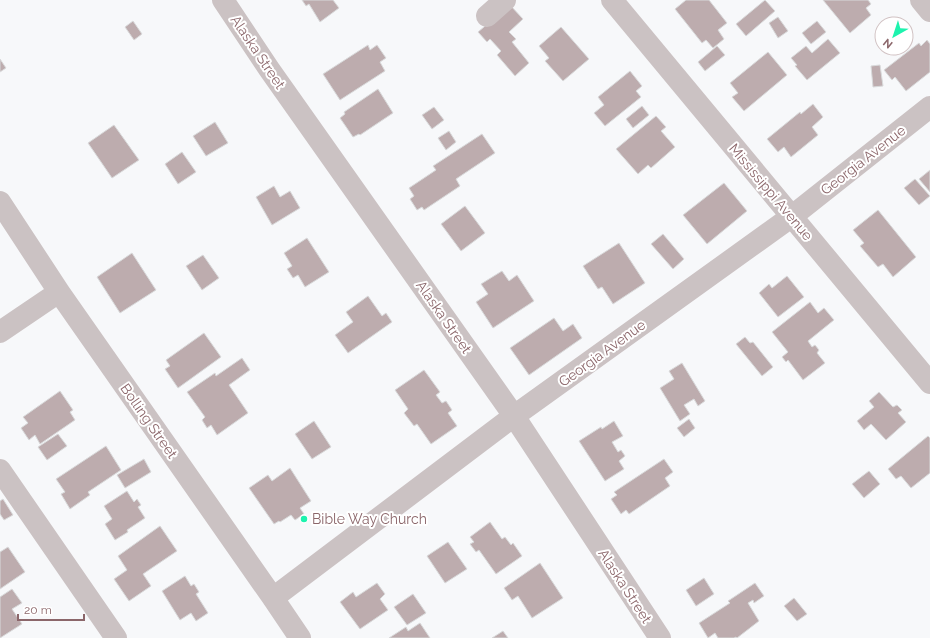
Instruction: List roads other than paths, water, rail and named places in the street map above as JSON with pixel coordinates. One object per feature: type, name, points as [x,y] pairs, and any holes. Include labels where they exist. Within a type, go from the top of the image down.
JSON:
[{"type":"street","name":"Alaska Street","points":[[223,0],[269,69],[514,416],[660,638]]},
{"type":"street","points":[[487,16],[504,0]]},
{"type":"street","name":"Mississippi Avenue","points":[[612,0],[930,383]]},
{"type":"street","points":[[921,0],[930,11]]},
{"type":"street","name":"Georgia Avenue","points":[[273,598],[514,416],[792,217],[930,107]]},
{"type":"street","name":"Bolling Street","points":[[0,202],[59,292],[300,638]]},
{"type":"street","points":[[0,332],[59,292]]},
{"type":"street","points":[[0,470],[116,638]]},
{"type":"place","name":"Bible Way Church","points":[[304,519]]}]
